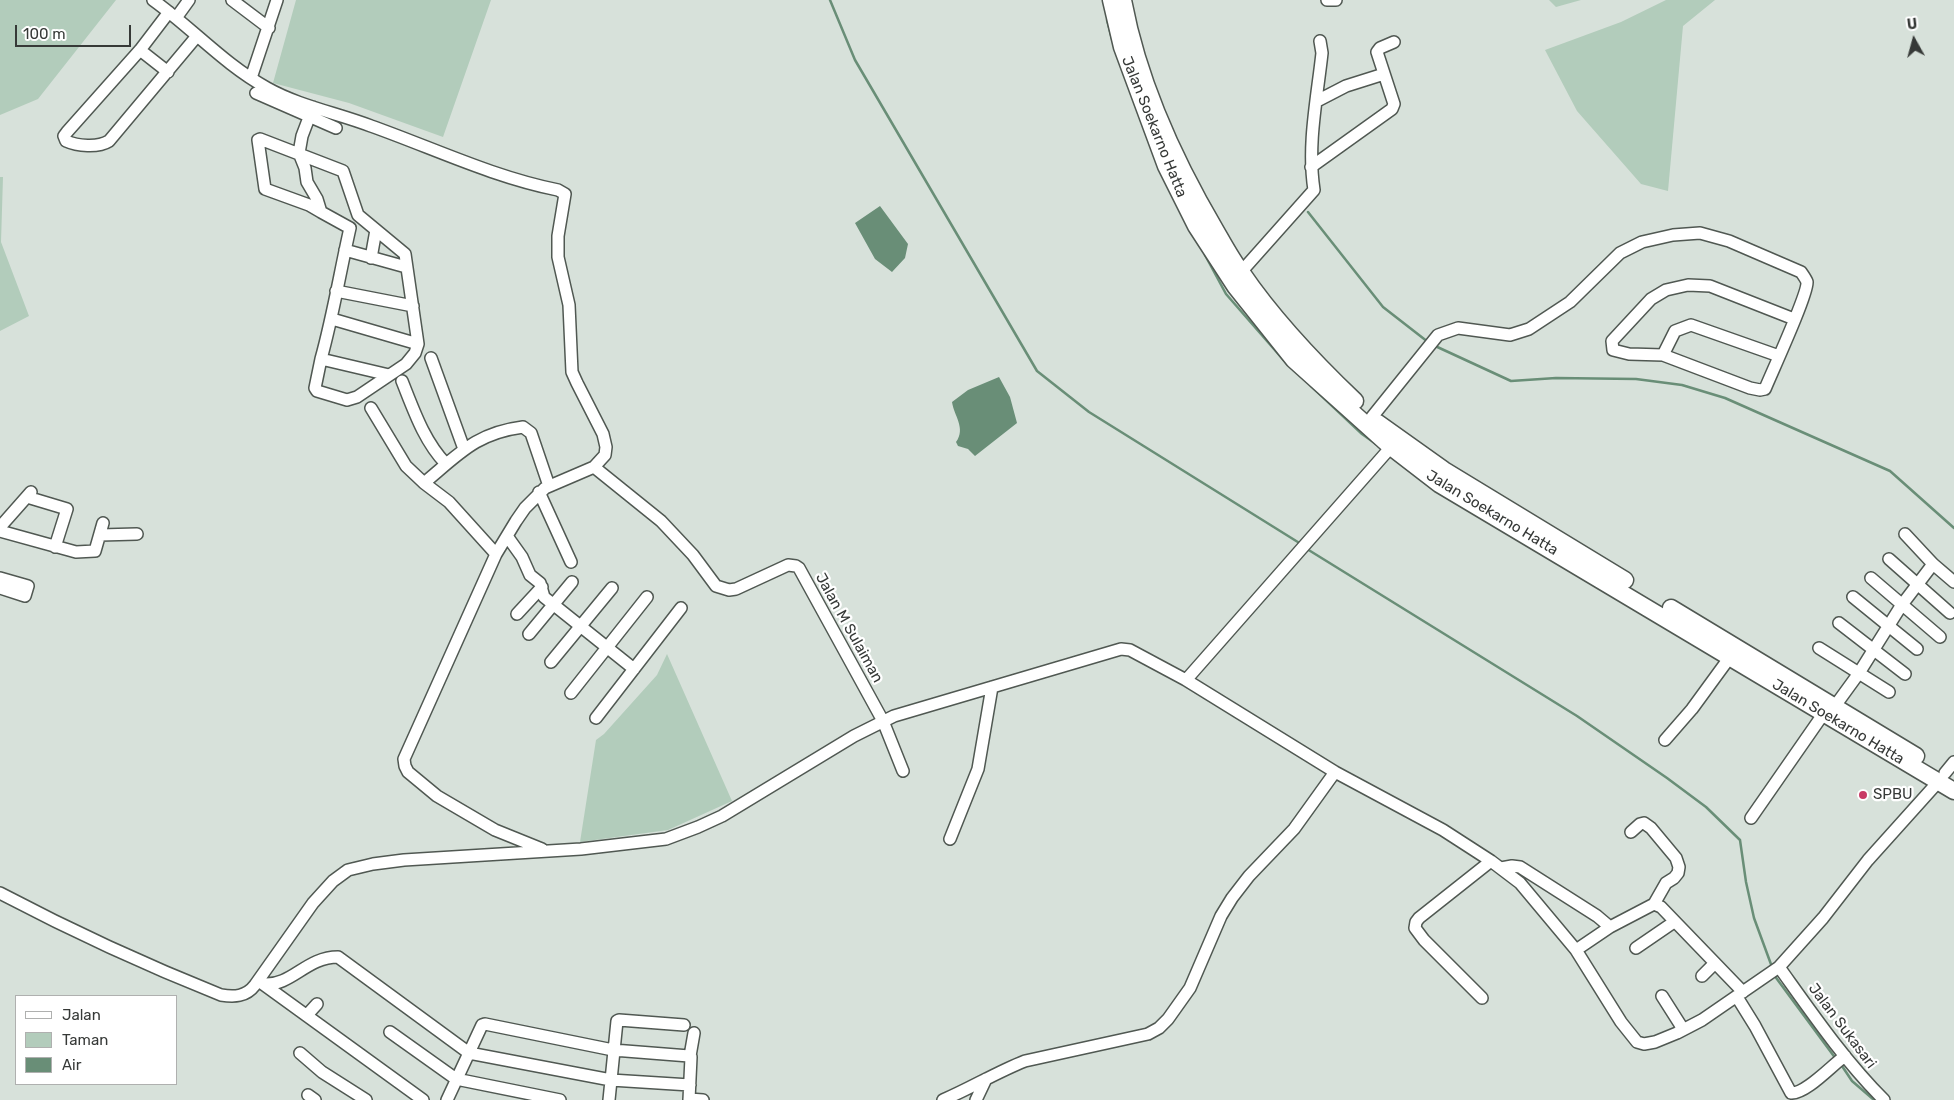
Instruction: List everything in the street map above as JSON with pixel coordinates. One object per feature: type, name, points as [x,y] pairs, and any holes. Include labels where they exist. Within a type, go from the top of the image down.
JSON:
[{"type":"highway","name":"Jalan Soekarno Hatta","points":[[1111,0],[1122,47],[1137,92],[1166,166],[1196,226],[1235,286],[1294,360],[1386,451],[1609,583],[1729,659],[1831,708]]},
{"type":"highway","name":"Jalan Soekarno Hatta","points":[[1123,0],[1136,55],[1151,97],[1172,146],[1191,189],[1241,272],[1312,360],[1379,424],[1458,479],[1831,708],[1946,776],[1954,791]]},
{"type":"street","points":[[153,0],[251,78],[311,111],[336,128]]},
{"type":"street","points":[[190,0],[140,50],[67,132],[64,136],[66,141],[89,145],[104,144],[109,141],[197,36]]},
{"type":"street","points":[[232,0],[269,28]]},
{"type":"street","points":[[251,78],[277,0]]},
{"type":"street","points":[[1327,0],[1336,0]]},
{"type":"street","points":[[1241,272],[1314,190],[1310,167],[1322,53],[1320,42]]},
{"type":"street","points":[[1310,167],[1392,109],[1394,104],[1378,51],[1394,42]]},
{"type":"street","points":[[140,50],[168,72]]},
{"type":"street","points":[[1317,101],[1346,86],[1384,74]]},
{"type":"street","points":[[256,93],[311,111],[370,125],[459,160],[558,190],[565,194],[558,236],[558,257],[569,305],[572,372],[603,434],[606,447],[605,455],[594,467],[544,489],[525,508],[496,554],[404,759],[405,766],[420,783],[437,796],[494,830],[546,851]]},
{"type":"street","points":[[309,205],[305,168],[299,152],[311,111]]},
{"type":"street","points":[[350,228],[309,205],[265,189],[258,140],[260,139],[299,152],[343,171],[358,215],[406,254],[406,267],[418,344],[415,353],[406,364],[357,397],[347,400],[317,391],[315,388],[332,319],[336,291],[350,228],[358,215]]},
{"type":"street","points":[[307,182],[317,199],[320,212]]},
{"type":"street","points":[[371,258],[376,230]]},
{"type":"street","points":[[1372,417],[1438,335],[1458,328],[1510,335],[1529,329],[1549,318],[1570,302],[1620,254],[1642,242],[1665,236],[1700,233],[1730,241],[1801,272],[1807,281],[1806,290],[1779,356],[1765,389],[1760,390],[1663,355],[1629,354],[1613,350],[1611,347],[1612,342],[1651,298],[1666,290],[1688,285],[1710,286],[1794,319]]},
{"type":"street","points":[[345,250],[406,267]]},
{"type":"street","points":[[336,291],[413,306]]},
{"type":"street","points":[[332,319],[418,344]]},
{"type":"street","points":[[1663,355],[1675,331],[1691,325],[1779,356]]},
{"type":"street","points":[[431,358],[464,449]]},
{"type":"street","points":[[321,359],[389,375]]},
{"type":"street","points":[[402,382],[430,444],[446,464]]},
{"type":"street","points":[[371,408],[406,466],[449,502],[496,554]]},
{"type":"street","points":[[424,483],[464,449],[488,435],[507,429],[523,427],[530,433],[544,489],[571,562]]},
{"type":"street","points":[[1186,680],[1386,451]]},
{"type":"street","name":"Jalan M Sulaiman","points":[[594,467],[661,521],[692,555],[716,586],[722,589],[736,589],[788,565],[796,566],[882,721]]},
{"type":"street","points":[[0,527],[30,494],[66,509],[55,547]]},
{"type":"street","points":[[0,531],[76,552],[95,550],[103,523]]},
{"type":"street","points":[[100,535],[137,534]]},
{"type":"street","points":[[1905,534],[1933,564],[1954,582]]},
{"type":"street","points":[[507,536],[522,557],[530,576],[540,583],[544,597],[634,669]]},
{"type":"street","points":[[1889,560],[1919,584],[1950,613]]},
{"type":"street","points":[[1751,818],[1804,742],[1857,675],[1901,606],[1933,564]]},
{"type":"street","points":[[0,578],[28,586],[25,596],[0,588]]},
{"type":"street","points":[[1871,578],[1901,606],[1940,637]]},
{"type":"street","points":[[529,634],[572,582]]},
{"type":"street","points":[[517,614],[542,588]]},
{"type":"street","points":[[551,662],[612,588]]},
{"type":"street","points":[[571,693],[647,596]]},
{"type":"street","points":[[1853,597],[1917,649]]},
{"type":"street","points":[[596,718],[682,608]]},
{"type":"street","points":[[1839,623],[1905,674]]},
{"type":"street","points":[[0,894],[55,922],[147,964],[221,995],[232,997],[251,990],[261,982],[313,903],[333,881],[348,870],[404,860],[612,847],[666,839],[680,835],[722,816],[882,721],[1121,648],[1130,650],[1186,680],[1335,772],[1443,830],[1501,868],[1520,883],[1576,950],[1621,1022],[1638,1042],[1644,1044],[1655,1042],[1702,1020],[1778,968],[1823,918],[1868,860],[1923,798],[1946,776]]},
{"type":"street","points":[[1819,648],[1857,675],[1889,692]]},
{"type":"street","points":[[1665,740],[1711,685],[1729,659]]},
{"type":"street","points":[[950,838],[978,769],[992,687]]},
{"type":"street","points":[[882,721],[903,771]]},
{"type":"street","points":[[943,1100],[1025,1061],[1148,1034],[1159,1028],[1193,983],[1221,916],[1232,898],[1249,876],[1294,829],[1335,772]]},
{"type":"street","points":[[1576,950],[1610,927],[1654,904],[1666,883],[1678,873],[1678,863],[1672,852],[1652,828],[1646,824],[1640,824],[1631,832]]},
{"type":"street","points":[[1482,998],[1424,940],[1415,928],[1419,918],[1491,861]]},
{"type":"street","points":[[1501,868],[1512,866],[1528,872],[1601,919],[1610,927]]},
{"type":"street","points":[[1654,904],[1661,906],[1674,922],[1715,963],[1740,995],[1792,1094],[1809,1086],[1839,1059]]},
{"type":"street","points":[[1636,948],[1674,922]]},
{"type":"street","points":[[261,982],[279,982],[299,972],[314,961],[338,957],[469,1053],[611,1080],[690,1084]]},
{"type":"street","points":[[1702,976],[1715,963]]},
{"type":"street","name":"Jalan Sukasari","points":[[1778,968],[1839,1059],[1865,1080],[1884,1100]]},
{"type":"street","points":[[261,982],[423,1100]]},
{"type":"street","points":[[1662,996],[1683,1029]]},
{"type":"street","points":[[308,1015],[317,1004]]},
{"type":"street","points":[[609,1100],[617,1021],[684,1025]]},
{"type":"street","points":[[446,1100],[482,1025],[486,1024],[613,1050],[690,1056]]},
{"type":"street","points":[[390,1032],[456,1079],[560,1100]]},
{"type":"street","points":[[694,1034],[690,1056],[689,1100],[703,1100]]},
{"type":"street","points":[[300,1053],[322,1072],[366,1100]]},
{"type":"street","points":[[976,1100],[986,1079]]},
{"type":"green space","points":[[0,0],[116,0],[38,99],[0,115]]},
{"type":"green space","points":[[296,0],[491,0],[443,137],[349,103],[273,83]]},
{"type":"green space","points":[[1549,0],[1581,0],[1556,7]]},
{"type":"green space","points":[[1666,0],[1715,0],[1683,26],[1668,191],[1641,184],[1577,111],[1545,50],[1621,22]]},
{"type":"green space","points":[[0,177],[3,177],[1,242],[29,316],[0,331]]},
{"type":"green space","points":[[667,654],[732,801],[668,830],[580,842],[596,740],[604,734],[657,675]]},
{"type":"water","points":[[880,206],[908,244],[905,258],[892,272],[875,259],[855,223]]},
{"type":"water","points":[[999,377],[1010,397],[1017,423],[975,456],[968,449],[958,446],[956,442],[959,437],[960,427],[952,402],[968,390]]},
{"type":"waterway","points":[[830,0],[855,60],[1037,371],[1089,412],[1301,544]]},
{"type":"waterway","points":[[1107,20],[1112,39]]},
{"type":"waterway","points":[[1308,212],[1383,307],[1428,342]]},
{"type":"waterway","points":[[1205,255],[1226,294],[1287,364]]},
{"type":"waterway","points":[[1433,345],[1511,381],[1556,378],[1636,379],[1682,385],[1725,398],[1890,471],[1954,528]]},
{"type":"waterway","points":[[1311,386],[1362,434],[1376,444]]},
{"type":"waterway","points":[[1307,549],[1577,716],[1706,807],[1740,840],[1746,882],[1754,918],[1772,967]]},
{"type":"waterway","points":[[1774,975],[1836,1059]]},
{"type":"waterway","points":[[1840,1063],[1852,1081],[1874,1100]]},
{"type":"place","name":"SPBU","points":[[1863,795]]}]
